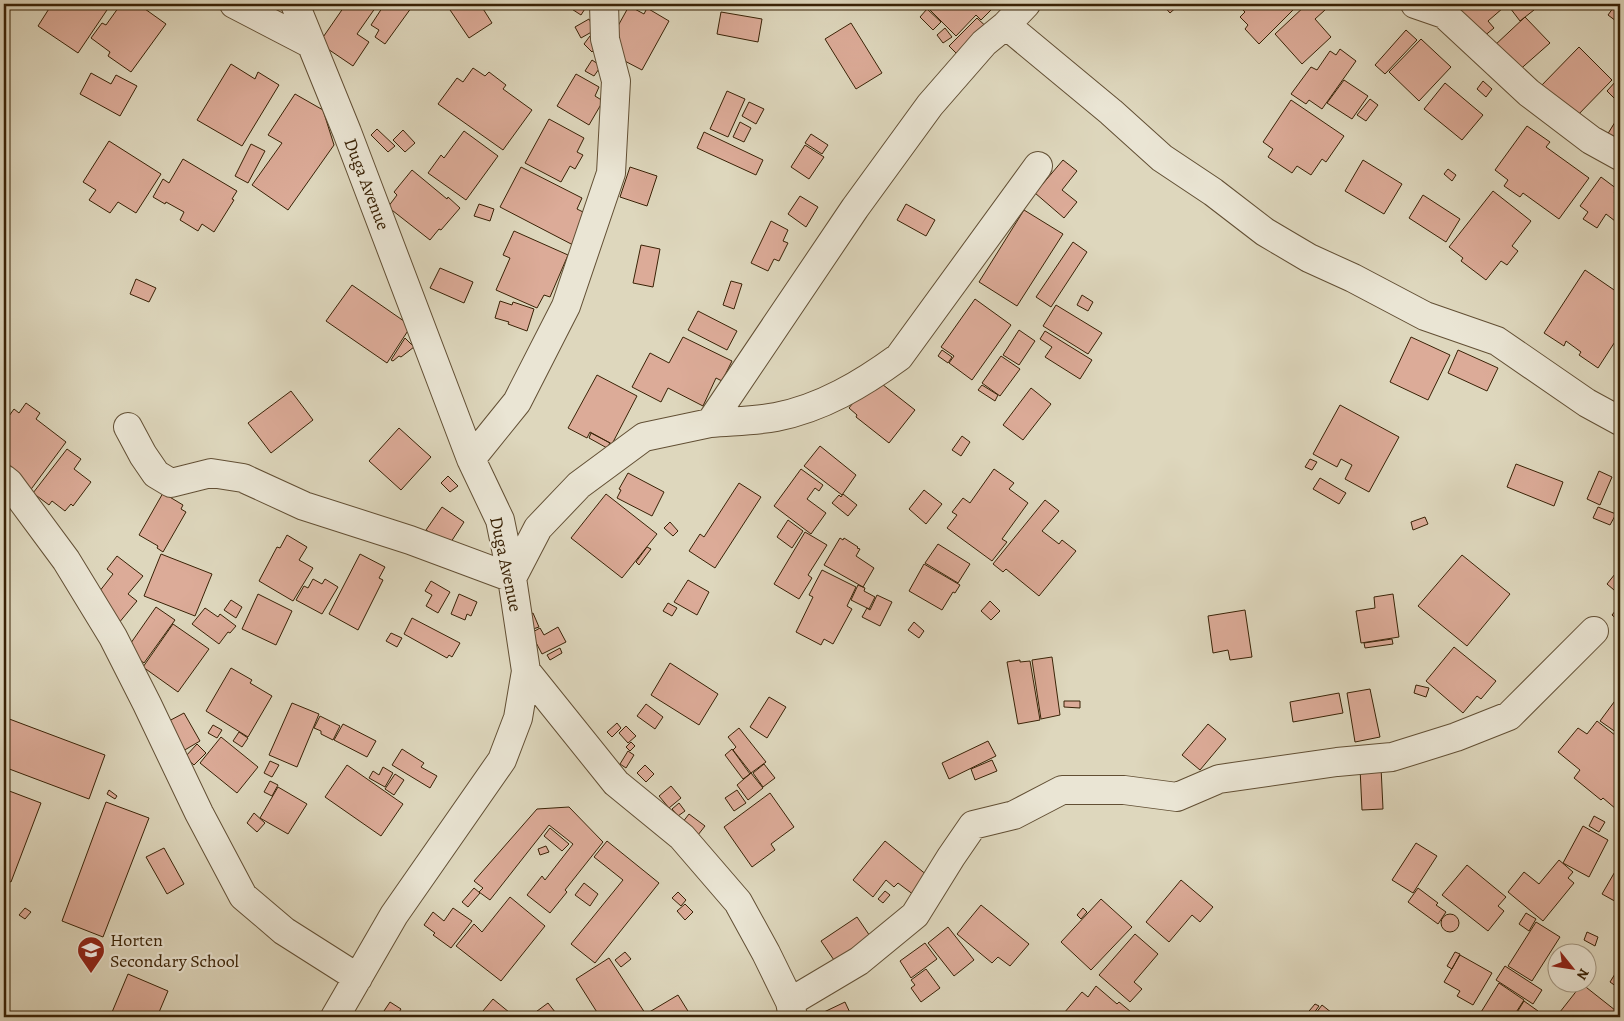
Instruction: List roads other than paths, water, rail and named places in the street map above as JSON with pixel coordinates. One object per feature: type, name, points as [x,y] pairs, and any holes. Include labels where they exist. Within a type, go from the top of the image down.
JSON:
[{"type":"street","points":[[234,4],[311,44]]},
{"type":"street","name":"Duga Avenue","points":[[295,4],[351,140],[471,459],[500,520],[512,578],[526,671],[518,718],[502,760],[394,915],[335,1017]]},
{"type":"street","points":[[471,459],[517,402],[566,306],[611,173],[616,81],[605,39],[604,4]]},
{"type":"street","points":[[710,423],[855,208],[930,105],[984,43],[1006,26],[1026,4]]},
{"type":"street","points":[[1415,4],[1444,14],[1529,93],[1591,140],[1620,156]]},
{"type":"street","points":[[1006,26],[1111,112],[1162,158],[1213,192],[1265,232],[1309,258],[1425,316],[1496,341],[1588,404],[1620,421]]},
{"type":"street","points":[[128,427],[142,455],[156,474],[171,483],[211,473],[243,478],[304,506],[410,540],[512,578],[538,528],[579,485],[644,437],[710,423],[776,417],[828,401],[873,376],[899,356],[1038,166]]},
{"type":"street","points":[[4,479],[9,483],[66,560],[113,637],[199,813],[243,896],[284,931],[358,978]]},
{"type":"street","points":[[526,671],[616,783],[682,838],[738,902],[766,953],[792,1010],[858,962],[915,915],[951,857],[973,826],[1014,815],[1062,790],[1124,790],[1177,797],[1219,779],[1337,762],[1392,757],[1456,737],[1509,716],[1594,630]]},
{"type":"place","name":"Horten Secondary School","points":[[91,974]]}]
